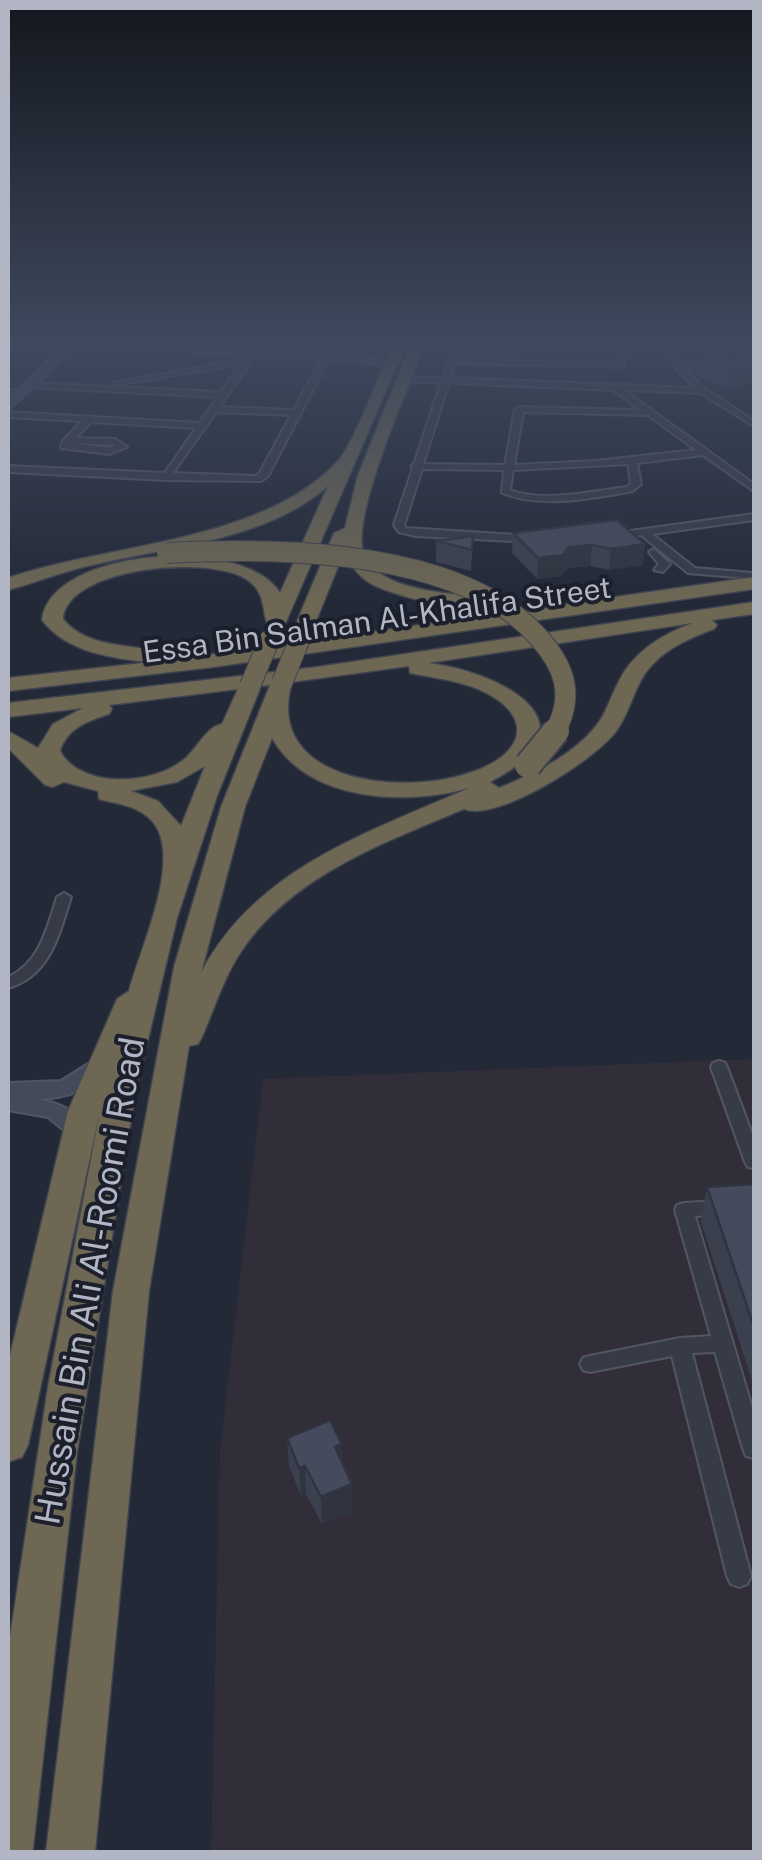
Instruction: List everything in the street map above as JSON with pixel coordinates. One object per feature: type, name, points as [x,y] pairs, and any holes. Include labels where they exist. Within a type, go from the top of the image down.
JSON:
[{"type":"highway","name":"Hussain Bin Ali Al-Roomi Road","points":[[8,1848],[24,1678],[101,1186],[156,948],[180,865],[248,692],[362,429]]},
{"type":"highway","name":"Hussain Bin Ali Al-Roomi Road","points":[[74,1839],[132,1291],[188,968],[233,807],[384,429]]},
{"type":"highway","points":[[372,459],[352,549],[370,572],[404,590],[461,601],[560,602],[750,583]]},
{"type":"highway","points":[[8,586],[73,562],[259,520],[312,494],[348,461]]},
{"type":"highway","points":[[8,586],[79,567],[166,553],[257,549],[348,556],[439,578],[504,609],[549,646],[567,684],[562,721],[552,740],[528,765],[486,790],[316,869],[256,914],[234,941],[212,980],[168,1080]]},
{"type":"highway","points":[[273,632],[273,601],[262,581],[226,567],[183,561],[137,564],[97,575],[69,590],[54,612],[60,629],[80,643],[140,656],[186,655],[415,632]]},
{"type":"highway","name":"Essa Bin Salman Al-Khalifa Street","points":[[8,685],[750,583]]},
{"type":"highway","name":"Essa Bin Salman Al-Khalifa Street","points":[[8,699],[324,661],[750,583]]},
{"type":"highway","points":[[396,830],[492,799],[564,766],[589,748],[612,723],[633,675],[648,656],[690,631],[754,610]]},
{"type":"highway","points":[[8,710],[317,673],[754,610]]},
{"type":"highway","points":[[279,690],[281,732],[295,755],[323,774],[366,786],[427,789],[472,780],[501,768],[527,741],[529,724],[524,712],[503,691],[479,679],[444,670],[405,667],[317,673]]},
{"type":"highway","points":[[210,687],[82,716],[55,735],[48,755],[63,772],[90,782],[128,785],[160,779],[196,762],[248,692]]},
{"type":"highway","points":[[8,738],[27,750],[44,774],[61,786],[130,798],[162,814],[176,836],[180,865]]},
{"type":"highway","points":[[8,1445],[79,1130],[104,1057],[156,948]]},
{"type":"highway","points":[[8,1770],[24,1678]]},
{"type":"main road","points":[[8,1091],[69,1089],[86,1080],[104,1057]]},
{"type":"main road","points":[[8,1104],[55,1110],[79,1130]]},
{"type":"street","points":[[69,440],[115,442],[122,447],[110,452],[64,446],[69,440],[80,429]]},
{"type":"street","points":[[166,476],[200,429]]},
{"type":"street","points":[[8,469],[258,479],[287,429]]},
{"type":"street","points":[[429,429],[399,525],[402,530],[539,540]]},
{"type":"street","points":[[515,429],[506,471],[508,494],[536,497],[630,490],[636,484],[632,462]]},
{"type":"street","points":[[672,429],[754,488]]},
{"type":"street","points":[[416,466],[506,471],[632,462],[704,452]]},
{"type":"street","points":[[608,536],[754,516]]},
{"type":"street","points":[[638,532],[692,571],[750,583]]},
{"type":"street","points":[[638,532],[664,562],[660,569],[674,560]]},
{"type":"street","points":[[8,982],[25,977],[42,961],[64,897]]},
{"type":"street","points":[[719,1067],[754,1162]]},
{"type":"street","points":[[754,1206],[684,1210],[754,1449]]},
{"type":"street","points":[[590,1364],[680,1346],[724,1343]]},
{"type":"street","points":[[680,1346],[740,1576]]},
{"type":"shaded area","points":[[754,1059],[754,1852],[211,1852],[220,1451],[263,1079]]},
{"type":"building","points":[[617,520],[645,544],[611,549],[592,545],[569,547],[563,555],[538,558],[513,533]]},
{"type":"building","points":[[473,536],[472,550],[436,541]]},
{"type":"building","points":[[754,1184],[754,1327],[707,1187]]},
{"type":"building","points":[[330,1420],[342,1444],[335,1447],[352,1484],[321,1497],[305,1466],[299,1468],[287,1438]]}]
